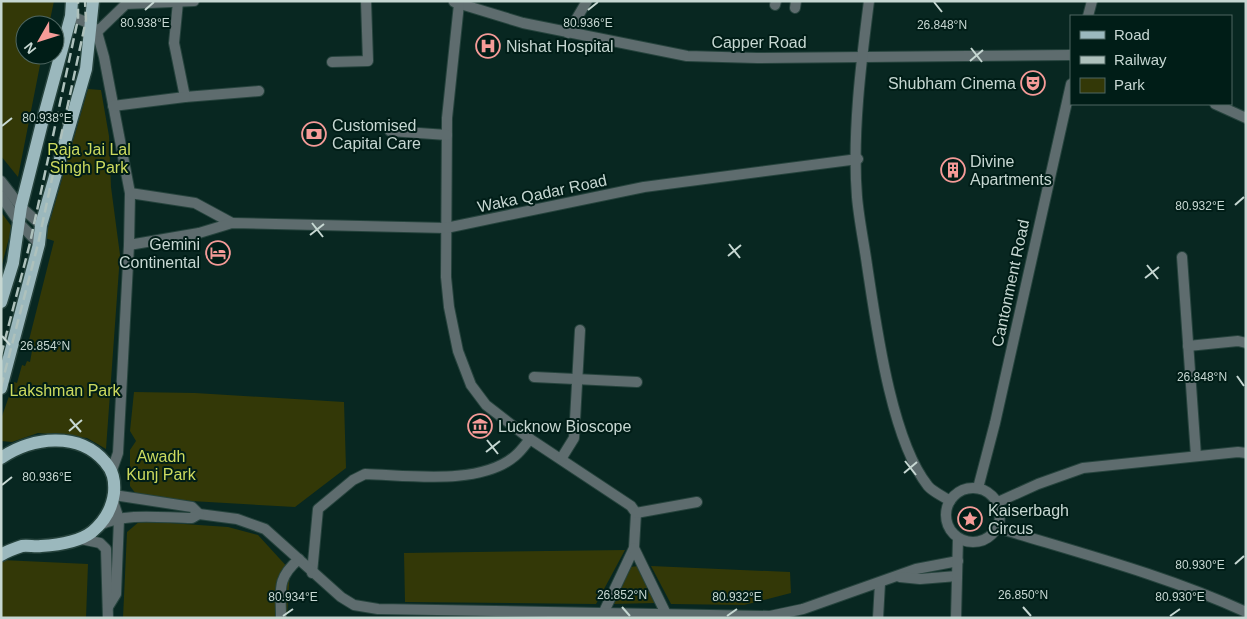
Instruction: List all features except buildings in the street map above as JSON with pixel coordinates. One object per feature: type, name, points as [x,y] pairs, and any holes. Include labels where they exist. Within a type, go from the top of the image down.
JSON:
[{"type":"main road","points":[[1,302],[13,264],[21,207],[71,16],[72,1]]},
{"type":"main road","points":[[1,388],[39,244],[41,226],[83,84],[94,28],[93,1]]},
{"type":"main road","points":[[1,555],[23,546],[40,546],[81,539],[99,526],[108,514],[115,484],[112,470],[98,453],[66,440],[23,446],[2,456]]},
{"type":"street","points":[[94,28],[126,4],[194,1]]},
{"type":"street","points":[[332,62],[368,61],[366,1]]},
{"type":"street","points":[[568,33],[587,1]]},
{"type":"street","points":[[869,1],[862,56],[857,197],[874,306],[894,408],[910,454],[929,487],[950,501]]},
{"type":"street","points":[[1088,15],[1092,1]]},
{"type":"street","points":[[178,2],[174,43],[185,97]]},
{"type":"street","points":[[456,3],[447,135],[446,277],[449,307],[458,352],[471,385],[486,405],[530,439],[631,506],[636,513],[634,548],[601,616]]},
{"type":"street","name":"Capper Road","points":[[456,3],[523,24],[687,56],[757,58],[1070,55]]},
{"type":"street","points":[[71,16],[94,28],[113,106],[130,193],[118,453],[112,470]]},
{"type":"street","name":"Cantonment Road","points":[[978,488],[995,423],[1070,88]]},
{"type":"street","points":[[113,106],[185,97],[259,91]]},
{"type":"street","points":[[1217,105],[1246,118]]},
{"type":"street","points":[[390,131],[447,135]]},
{"type":"street","name":"Waka Qadar Road","points":[[129,245],[199,234],[232,223],[446,228],[644,187],[858,159]]},
{"type":"street","points":[[1,181],[21,207],[41,226]]},
{"type":"street","name":"Waka Qadar Road","points":[[130,193],[195,203],[232,223]]},
{"type":"street","points":[[1,196],[20,224],[39,244]]},
{"type":"street","points":[[1182,257],[1196,456]]},
{"type":"street","points":[[562,459],[574,438],[580,330]]},
{"type":"street","points":[[1188,346],[1246,343]]},
{"type":"street","points":[[534,377],[637,382]]},
{"type":"street","points":[[312,573],[318,509],[354,480],[365,474],[467,476],[495,468],[514,457],[530,439]]},
{"type":"street","points":[[998,502],[1038,484],[1083,468],[1243,451]]},
{"type":"street","points":[[969,488],[978,488],[989,492],[998,502],[1000,520],[998,528],[989,537],[979,542],[969,542],[958,538],[951,530],[947,521],[946,510],[950,501],[958,492],[969,488]]},
{"type":"street","points":[[108,613],[116,594],[119,519],[113,498],[192,507],[199,514]]},
{"type":"street","points":[[636,513],[697,502]]},
{"type":"street","points":[[99,526],[119,519],[192,518],[199,514],[237,519],[265,529],[341,598],[354,605],[378,609],[601,616],[770,616],[804,609],[916,569],[958,561]]},
{"type":"street","points":[[998,528],[1121,566],[1225,602],[1246,612]]},
{"type":"street","points":[[956,618],[958,538]]},
{"type":"street","points":[[81,539],[100,543],[106,550],[108,613]]},
{"type":"street","points":[[634,548],[668,616]]},
{"type":"street","points":[[281,618],[281,584],[285,571],[298,559]]},
{"type":"street","points":[[899,576],[920,579],[958,576]]},
{"type":"street","points":[[878,618],[880,583]]},
{"type":"green space","points":[[1,1],[54,1],[51,15],[15,15],[15,65],[40,65],[18,177],[1,156]]},
{"type":"green space","name":"Lakshman Park","points":[[88,89],[101,90],[109,136],[111,187],[120,255],[106,449],[87,438],[38,433],[12,442],[1,441],[1,419],[14,382],[17,383],[22,365],[25,366],[27,361],[30,362],[33,345],[28,344],[54,241],[45,238]]},
{"type":"green space","points":[[1,212],[12,227],[1,268]]},
{"type":"green space","name":"Awadh Kunj Park","points":[[134,392],[195,393],[344,402],[346,468],[295,507],[139,498],[130,486],[130,450],[136,441],[130,431]]},
{"type":"green space","points":[[140,521],[228,527],[258,535],[290,570],[287,618],[123,618],[127,532]]},
{"type":"green space","points":[[625,550],[596,604],[405,602],[404,553]]},
{"type":"green space","points":[[2,560],[88,564],[86,618],[1,618]]},
{"type":"green space","points":[[639,566],[656,603],[611,604],[629,567]]},
{"type":"green space","points":[[651,566],[790,572],[791,593],[744,605],[671,604]]},
{"type":"railway","points":[[1,355],[30,243],[78,19],[78,1]]},
{"type":"railway","points":[[1,387],[38,244],[86,20],[85,1]]},
{"type":"place","name":"Nishat Hospital","points":[[488,46]]},
{"type":"place","name":"Shubham Cinema","points":[[1033,83]]},
{"type":"place","name":"Customised Capital Care","points":[[314,134]]},
{"type":"place","name":"Divine Apartments","points":[[953,170]]},
{"type":"place","name":"Gemini Continental","points":[[218,253]]},
{"type":"place","name":"Lucknow Bioscope","points":[[480,426]]},
{"type":"place","name":"Kaiserbagh Circus","points":[[970,519]]},
{"type":"park label","name":"Raja Jai Lal Singh Park","points":[[89,158]]}]
